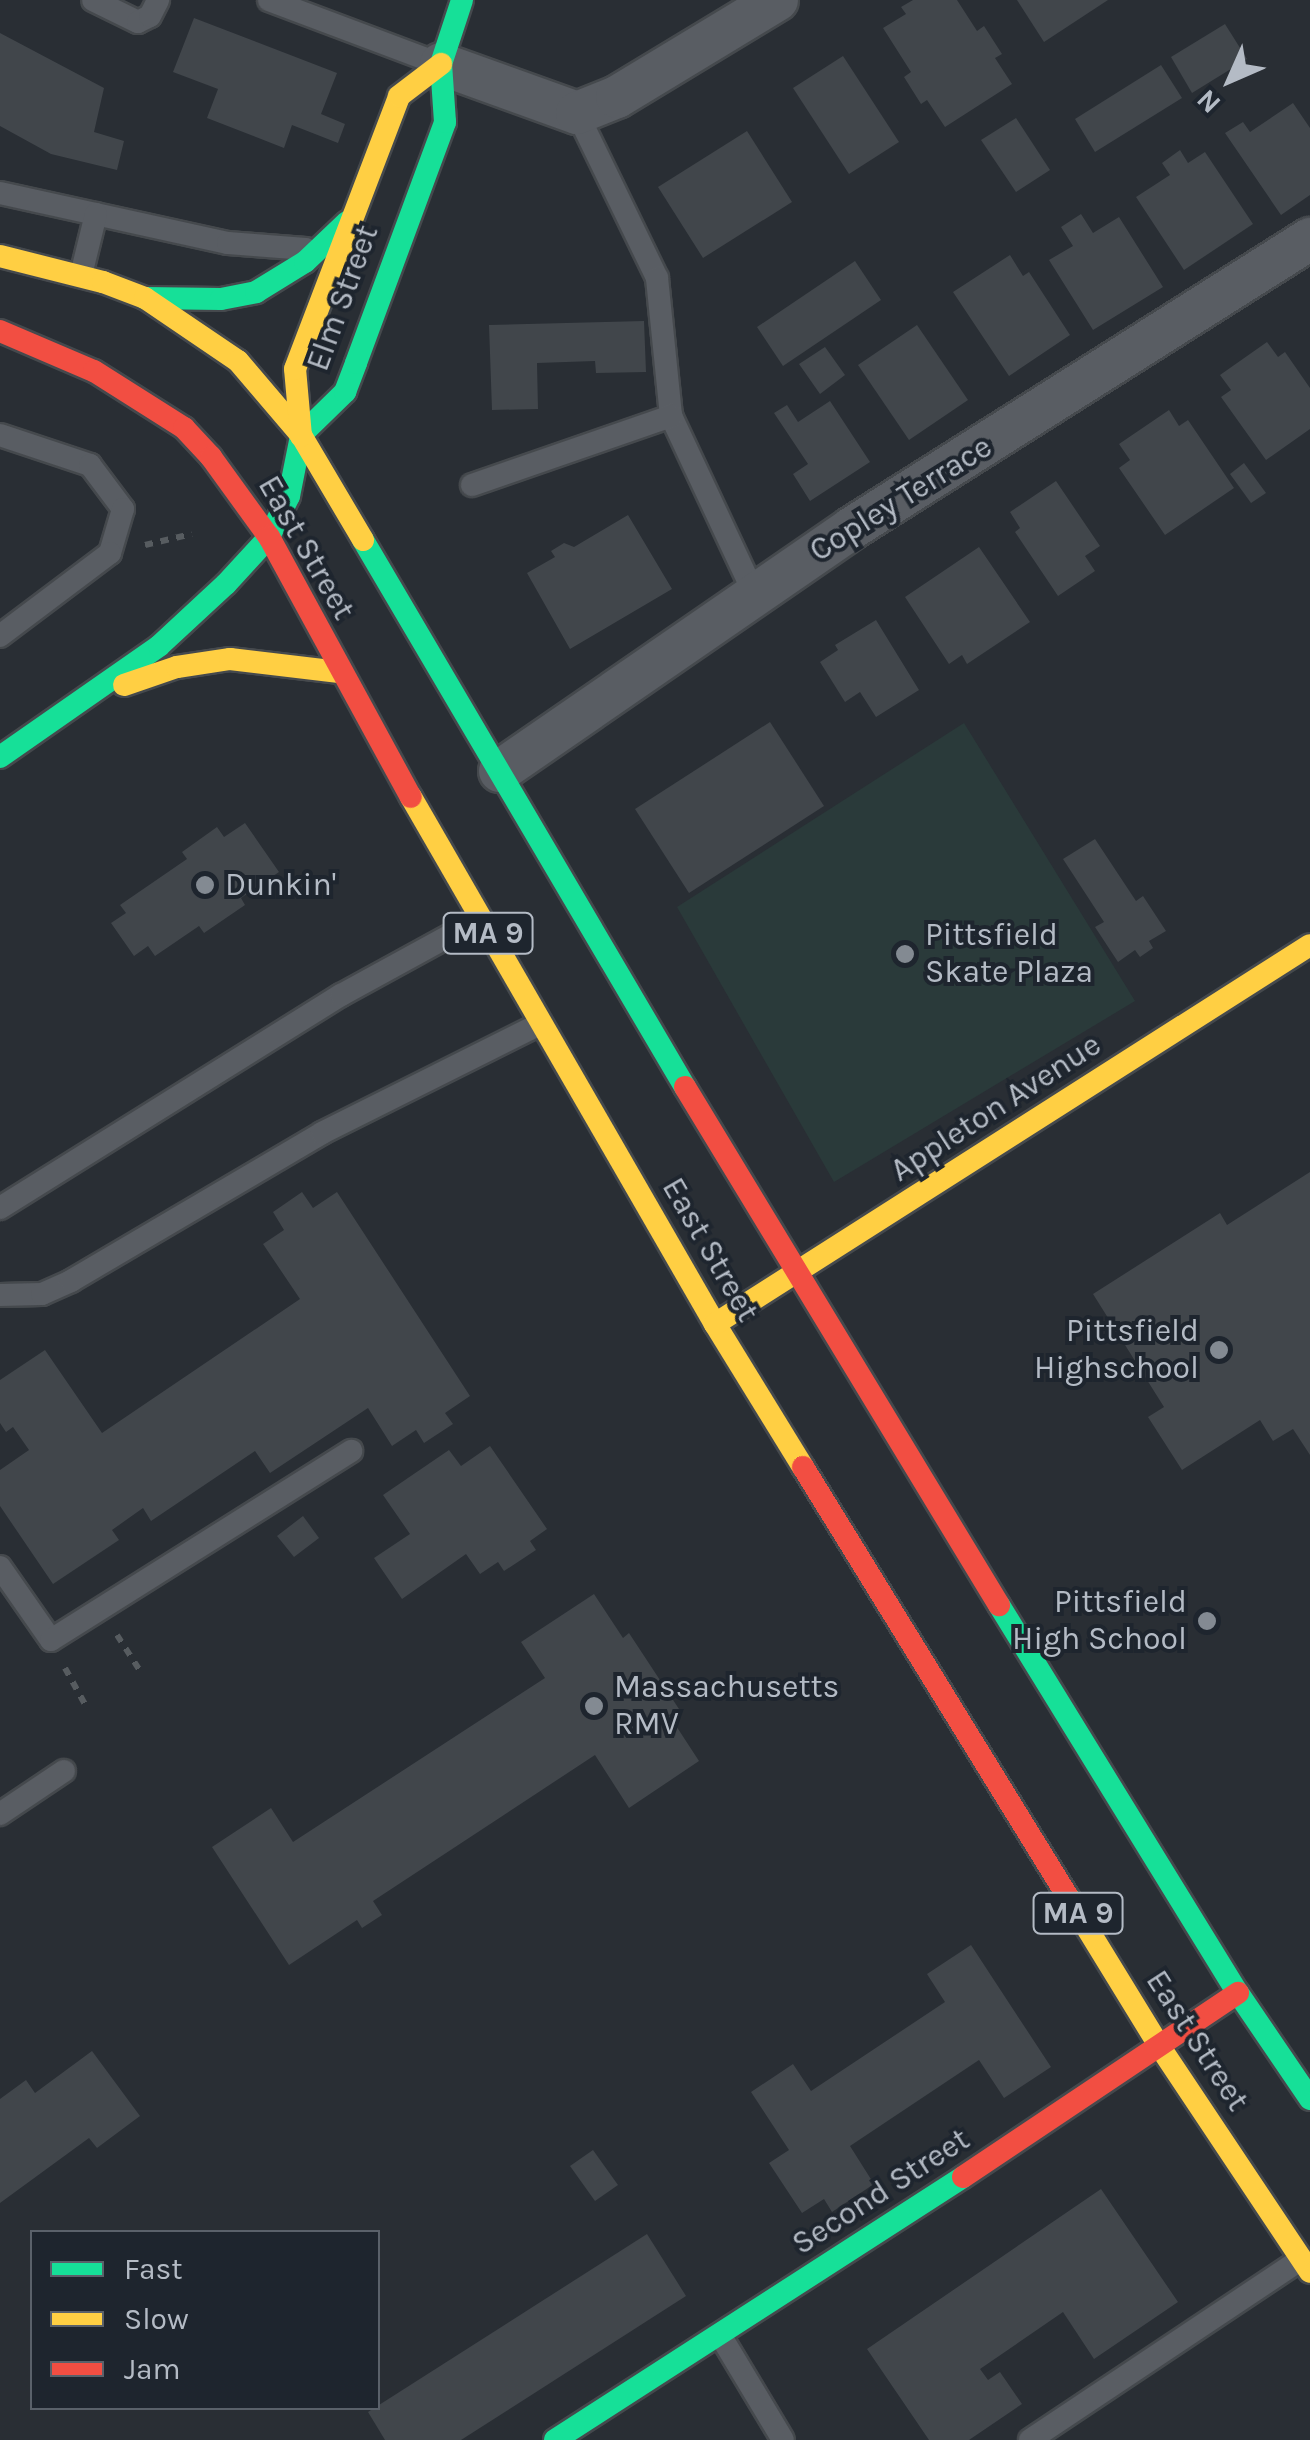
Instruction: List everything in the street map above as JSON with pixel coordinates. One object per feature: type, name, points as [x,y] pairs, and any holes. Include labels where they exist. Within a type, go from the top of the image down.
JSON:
[{"type":"main road","name":"Elm Street","points":[[301,435],[345,392],[444,122],[440,64],[462,0]]},
{"type":"main road","name":"Elm Street","points":[[301,435],[295,369],[399,96],[440,64]]},
{"type":"main road","name":"Elm Street","points":[[145,298],[238,297],[283,278],[353,216]]},
{"type":"main road","name":"East Street","points":[[0,256],[81,276],[145,298],[216,341],[265,388],[301,435],[796,1275],[1238,1993],[1310,2099]]},
{"type":"main road","name":"East Street","points":[[0,331],[94,371],[184,428],[211,456],[269,537],[339,672],[715,1324],[1160,2047],[1306,2265]]},
{"type":"main road","points":[[0,757],[158,646],[226,584],[269,537],[289,496],[301,435]]},
{"type":"main road","points":[[88,698],[177,667],[230,659],[339,672]]},
{"type":"main road","name":"Appleton Avenue","points":[[715,1324],[1310,946]]},
{"type":"main road","name":"Second Street","points":[[555,2440],[1238,1993]]},
{"type":"street","points":[[440,64],[577,113],[617,97],[777,0]]},
{"type":"street","name":"Copley Terrace","points":[[500,771],[852,528],[1310,239]]},
{"type":"lane","points":[[93,0],[138,22],[150,16],[158,0]]},
{"type":"lane","points":[[269,0],[440,64]]},
{"type":"lane","points":[[577,113],[658,278],[671,416],[755,595]]},
{"type":"lane","points":[[0,193],[228,243],[318,250]]},
{"type":"lane","points":[[81,276],[96,214]]},
{"type":"lane","points":[[472,484],[671,416]]},
{"type":"lane","points":[[0,435],[90,465],[123,509],[110,553],[0,636]]},
{"type":"lane","points":[[0,1208],[341,995],[480,920]]},
{"type":"lane","points":[[0,1295],[42,1294],[71,1281],[322,1133],[540,1024]]},
{"type":"lane","points":[[0,1567],[51,1640],[351,1451]]},
{"type":"lane","points":[[0,1814],[64,1771]]},
{"type":"lane","points":[[1030,2440],[1306,2265]]},
{"type":"lane","points":[[720,2335],[783,2440]]},
{"type":"path","points":[[100,1609],[142,1674]]},
{"type":"path","points":[[51,1640],[88,1708]]},
{"type":"shaded area","name":"Pittsfield Skate Plaza","points":[[964,723],[1135,1001],[834,1182],[677,907]]},
{"type":"building","points":[[913,0],[957,0],[977,31],[984,26],[1002,54],[995,58],[1012,84],[945,127],[927,100],[921,104],[904,77],[911,72],[883,28],[906,14],[901,7]]},
{"type":"building","points":[[1017,0],[1108,0],[1044,42]]},
{"type":"building","points":[[194,18],[337,73],[321,114],[345,124],[338,143],[292,125],[284,148],[207,118],[218,89],[173,72]]},
{"type":"building","points":[[1225,24],[1247,59],[1192,93],[1171,57]]},
{"type":"building","points":[[0,33],[104,88],[94,132],[124,141],[117,170],[51,154],[0,126]]},
{"type":"building","points":[[843,56],[899,142],[849,174],[793,88]]},
{"type":"building","points":[[1161,65],[1182,98],[1095,152],[1075,119]]},
{"type":"building","points":[[1293,103],[1310,128],[1310,195],[1281,215],[1225,133],[1243,122],[1250,132]]},
{"type":"building","points":[[1016,118],[1050,170],[1016,192],[981,140]]},
{"type":"building","points":[[747,131],[792,202],[703,258],[658,187]]},
{"type":"building","points":[[1180,150],[1188,163],[1205,152],[1253,224],[1184,270],[1136,197],[1170,175],[1162,163]]},
{"type":"building","points":[[1081,214],[1093,233],[1119,217],[1163,287],[1093,330],[1049,260],[1073,246],[1061,227]]},
{"type":"building","points":[[1010,255],[1023,276],[1029,272],[1070,335],[1009,376],[953,292]]},
{"type":"building","points":[[855,261],[881,300],[783,366],[757,327]]},
{"type":"building","points":[[644,321],[646,372],[596,373],[595,361],[537,363],[538,409],[492,410],[489,325]]},
{"type":"building","points":[[917,325],[968,400],[909,440],[858,365]]},
{"type":"building","points":[[1267,342],[1278,357],[1285,352],[1310,388],[1310,429],[1266,460],[1221,397],[1231,390],[1220,375]]},
{"type":"building","points":[[825,347],[845,375],[820,394],[799,364]]},
{"type":"building","points":[[830,401],[870,462],[810,501],[793,474],[808,464],[774,413],[787,405],[798,422]]},
{"type":"building","points":[[1169,410],[1179,426],[1188,420],[1234,488],[1165,535],[1119,468],[1130,460],[1119,444]]},
{"type":"building","points":[[1244,463],[1266,493],[1251,503],[1230,474]]},
{"type":"building","points":[[1056,481],[1100,546],[1085,556],[1095,571],[1058,596],[1015,532],[1020,528],[1010,512]]},
{"type":"building","points":[[628,515],[672,589],[570,649],[527,573],[555,557],[551,551],[564,543],[574,547]]},
{"type":"building","points":[[979,547],[1030,622],[967,664],[962,655],[949,664],[905,597]]},
{"type":"building","points":[[876,620],[919,690],[876,717],[860,692],[845,702],[820,662],[838,650],[835,645]]},
{"type":"building","points":[[770,722],[824,806],[689,893],[635,809]]},
{"type":"building","name":"Dunkin'","points":[[245,823],[279,872],[241,898],[245,905],[204,933],[199,926],[155,956],[148,946],[134,956],[111,923],[126,913],[120,905],[187,859],[182,852],[217,827],[224,837]]},
{"type":"building","points":[[1095,839],[1136,901],[1143,896],[1166,931],[1149,941],[1153,948],[1140,957],[1135,950],[1118,962],[1095,927],[1104,922],[1063,859]]},
{"type":"building","name":"Pittsfield Highschool","points":[[1310,1172],[1310,1455],[1293,1429],[1273,1441],[1260,1420],[1182,1470],[1148,1417],[1164,1407],[1093,1294],[1220,1213],[1227,1225]]},
{"type":"building","points":[[302,1192],[313,1208],[337,1192],[470,1396],[445,1413],[453,1424],[424,1443],[416,1430],[392,1446],[368,1408],[270,1473],[255,1451],[151,1521],[143,1508],[112,1530],[119,1540],[53,1584],[0,1506],[0,1470],[29,1450],[13,1427],[6,1432],[0,1423],[0,1380],[45,1350],[102,1433],[300,1299],[263,1244],[284,1230],[273,1212]]},
{"type":"building","points":[[490,1446],[547,1529],[530,1541],[536,1550],[504,1571],[498,1562],[480,1574],[466,1554],[402,1599],[374,1558],[410,1534],[383,1495],[449,1450],[461,1466]]},
{"type":"building","points":[[303,1516],[319,1538],[294,1557],[277,1536]]},
{"type":"building","points":[[594,1594],[623,1638],[629,1633],[679,1709],[669,1715],[699,1761],[629,1808],[595,1755],[373,1901],[382,1915],[362,1928],[357,1920],[289,1965],[212,1847],[271,1808],[293,1842],[545,1678],[521,1642]]},
{"type":"building","points":[[971,1945],[1051,2067],[1004,2098],[979,2060],[850,2146],[874,2184],[832,2212],[824,2199],[802,2213],[769,2163],[789,2150],[751,2092],[793,2064],[811,2091],[945,2002],[927,1974]]},
{"type":"building","points":[[92,2051],[140,2116],[97,2148],[89,2138],[0,2203],[0,2099],[26,2080],[35,2093]]},
{"type":"building","points":[[593,2150],[618,2185],[595,2201],[570,2166]]},
{"type":"building","points":[[1101,2189],[1178,2302],[1094,2359],[1063,2312],[980,2369],[988,2380],[1000,2372],[1022,2404],[969,2440],[929,2440],[867,2349]]},
{"type":"building","points":[[647,2234],[686,2296],[461,2440],[385,2440],[368,2412],[380,2410],[380,2404]]},
{"type":"traffic: fast","points":[[301,435],[345,392],[356,363],[445,122],[441,64],[462,0]]},
{"type":"traffic: fast","points":[[145,298],[221,299],[256,292],[305,262],[347,222]]},
{"type":"traffic: fast","points":[[0,757],[159,646],[226,584],[269,537],[289,496],[301,436]]},
{"type":"traffic: fast","points":[[363,540],[685,1087]]},
{"type":"traffic: fast","points":[[999,1605],[1238,1993],[1310,2099]]},
{"type":"traffic: fast","points":[[555,2440],[963,2177]]},
{"type":"traffic: slow","points":[[301,436],[295,369],[399,96],[441,64]]},
{"type":"traffic: slow","points":[[0,256],[103,282],[145,298],[238,361],[301,435],[363,540]]},
{"type":"traffic: slow","points":[[124,685],[177,667],[230,659],[339,672]]},
{"type":"traffic: slow","points":[[411,797],[715,1324],[803,1467]]},
{"type":"traffic: slow","points":[[715,1324],[1310,945]]},
{"type":"traffic: slow","points":[[1068,1897],[1160,2047],[1310,2272]]},
{"type":"traffic: jam","points":[[0,331],[94,371],[184,428],[211,457],[269,537],[411,797]]},
{"type":"traffic: jam","points":[[685,1087],[999,1605]]},
{"type":"traffic: jam","points":[[803,1467],[1068,1897]]},
{"type":"traffic: jam","points":[[963,2177],[1238,1993]]},
{"type":"place","name":"Dunkin'","points":[[205,885]]},
{"type":"place","name":"Pittsfield Skate Plaza","points":[[905,954]]},
{"type":"place","name":"Pittsfield Highschool","points":[[1219,1350]]},
{"type":"place","name":"Pittsfield High School","points":[[1207,1621]]},
{"type":"place","name":"Massachusetts RMV","points":[[594,1706]]}]
